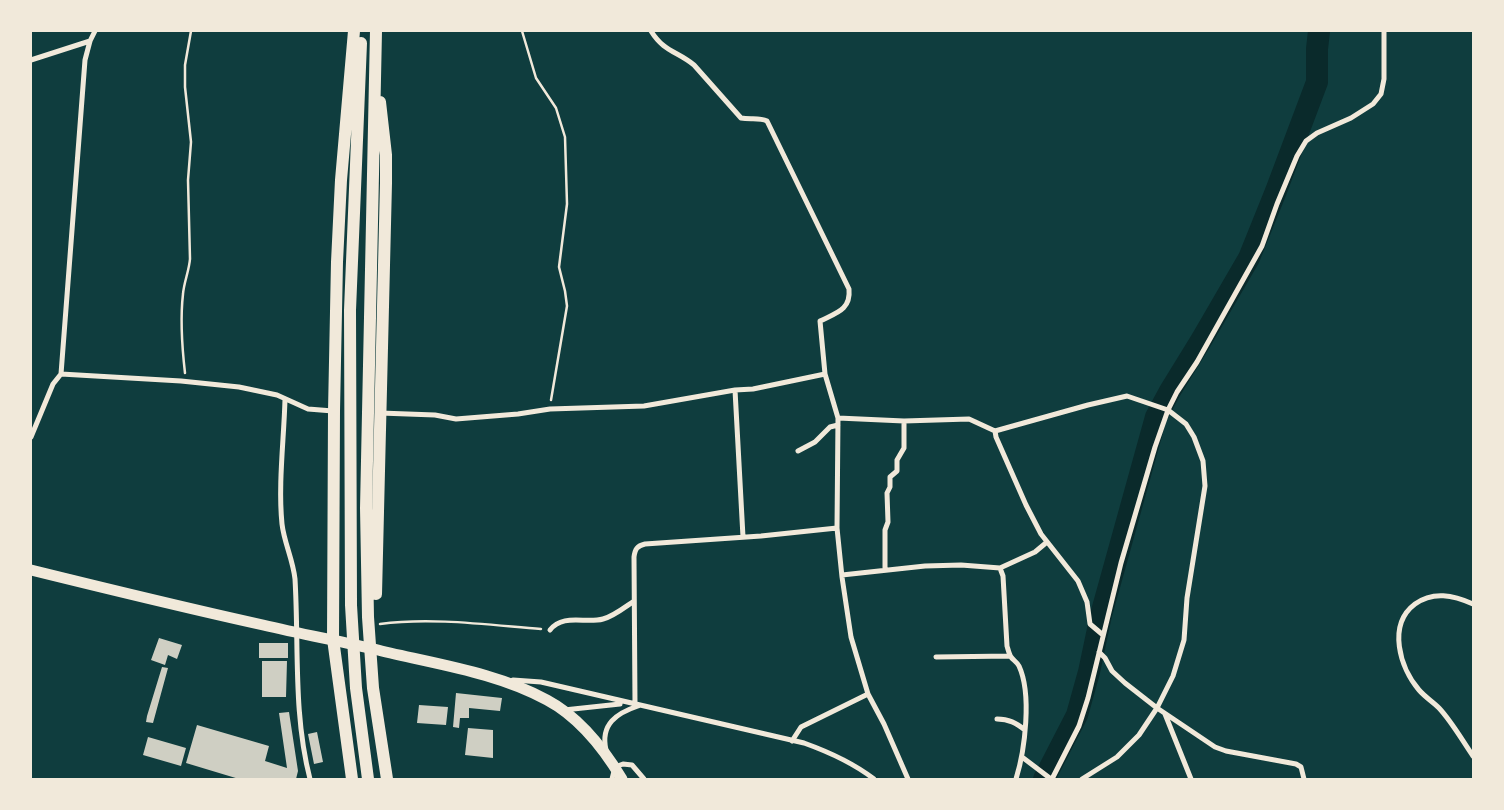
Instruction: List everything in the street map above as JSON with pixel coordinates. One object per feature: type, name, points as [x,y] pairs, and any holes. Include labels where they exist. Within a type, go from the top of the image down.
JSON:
[{"type":"highway","points":[[352,779],[333,639],[334,411],[341,180],[354,31]]},
{"type":"highway","points":[[360,31],[350,310],[351,605],[356,688],[368,779]]},
{"type":"highway","points":[[376,31],[366,508],[368,617],[373,688],[387,779]]},
{"type":"highway","points":[[375,64],[386,155],[379,413],[376,625],[382,690],[395,779]]},
{"type":"highway","points":[[334,411],[379,413]]},
{"type":"main road","points":[[31,570],[333,639],[497,679],[524,688],[563,710],[595,741],[613,763],[622,779]]},
{"type":"street","points":[[31,437],[53,384],[61,374],[85,60],[95,31]]},
{"type":"street","points":[[651,31],[658,42],[694,65],[741,118],[748,120],[762,118],[767,121],[849,289],[850,298],[848,305],[820,321],[825,374],[838,418],[837,528],[842,575],[851,637],[868,694],[884,724],[908,779]]},
{"type":"street","points":[[1022,757],[1052,779],[1079,726],[1088,698],[1122,563],[1155,446],[1168,410],[1262,246],[1276,204],[1297,156],[1306,141],[1317,133],[1358,114],[1373,104],[1381,94],[1384,79],[1384,31]]},
{"type":"street","points":[[31,60],[90,42]]},
{"type":"street","points":[[61,374],[239,387],[277,395],[308,409],[334,411]]},
{"type":"street","points":[[379,413],[435,415],[456,419],[518,414],[550,409],[644,406],[735,390],[753,389],[825,374]]},
{"type":"street","points":[[735,390],[743,537]]},
{"type":"street","points":[[838,418],[904,421],[969,419],[995,431],[1127,396],[1168,410],[1177,415],[1186,424],[1194,437],[1204,468],[1205,486],[1187,598],[1184,640],[1173,676],[1157,708],[1130,745],[1105,766],[1082,779]]},
{"type":"street","points":[[285,399],[281,506],[283,526],[295,577],[298,705],[310,779]]},
{"type":"street","points":[[885,570],[885,530],[888,522],[887,493],[890,487],[890,477],[897,471],[897,460],[903,453],[904,421]]},
{"type":"street","points":[[798,451],[815,442],[830,427],[838,425]]},
{"type":"street","points":[[995,431],[1026,505],[1041,534],[1078,581],[1087,602],[1090,624],[1103,635]]},
{"type":"street","points":[[638,705],[634,601],[634,557],[637,546],[837,528]]},
{"type":"street","points":[[842,575],[925,566],[961,565],[1000,568],[1035,552],[1048,542]]},
{"type":"street","points":[[1000,568],[1003,576],[1007,646],[1010,656],[1018,665],[1023,684],[1025,730],[1022,757],[1016,779]]},
{"type":"street","points":[[1473,604],[1451,596],[1426,597],[1413,606],[1401,620],[1399,635],[1400,652],[1407,672],[1419,690],[1440,709],[1473,756]]},
{"type":"street","points":[[550,630],[555,624],[560,622],[605,619],[634,601]]},
{"type":"street","points":[[1099,652],[1105,658],[1112,671],[1157,708],[1215,747],[1226,751],[1296,764],[1301,767],[1304,779]]},
{"type":"street","points":[[936,657],[1010,656]]},
{"type":"street","points":[[497,679],[541,682],[811,746],[842,758],[874,779]]},
{"type":"street","points":[[792,741],[801,727],[868,694]]},
{"type":"street","points":[[563,710],[626,703]]},
{"type":"street","points":[[612,779],[613,763],[605,744],[606,734],[610,724],[621,712],[638,705]]},
{"type":"street","points":[[1164,713],[1191,779]]},
{"type":"street","points":[[997,719],[1005,719],[1025,730]]},
{"type":"street","points":[[613,763],[632,765],[644,779]]},
{"type":"path","points":[[185,382],[182,340],[183,293],[190,260],[188,180],[191,142],[185,87],[185,65],[191,31]]},
{"type":"path","points":[[522,31],[536,78],[556,108],[565,137],[567,204],[559,267],[567,306],[550,409]]},
{"type":"path","points":[[376,625],[392,623],[459,623],[550,630]]},
{"type":"building","points":[[159,638],[182,645],[177,659],[168,655],[165,665],[151,660]]},
{"type":"building","points":[[259,643],[288,643],[288,658],[259,658]]},
{"type":"building","points":[[262,661],[287,661],[286,697],[262,697]]},
{"type":"building","points":[[162,667],[168,668],[153,723],[146,722],[147,716]]},
{"type":"building","points":[[456,693],[502,698],[500,711],[469,708],[469,718],[460,718],[459,728],[453,727]]},
{"type":"building","points":[[419,705],[448,707],[446,725],[417,723]]},
{"type":"building","points":[[289,712],[298,771],[296,779],[239,779],[186,763],[197,725],[269,746],[265,761],[287,768],[279,713]]},
{"type":"building","points":[[468,728],[493,730],[493,758],[465,755]]},
{"type":"building","points":[[317,732],[323,762],[314,764],[308,734]]},
{"type":"building","points":[[148,737],[186,748],[181,766],[143,755]]},
{"type":"waterway","points":[[1044,779],[1077,715],[1089,672],[1101,615],[1156,417],[1249,258],[1317,82],[1319,31]]}]
